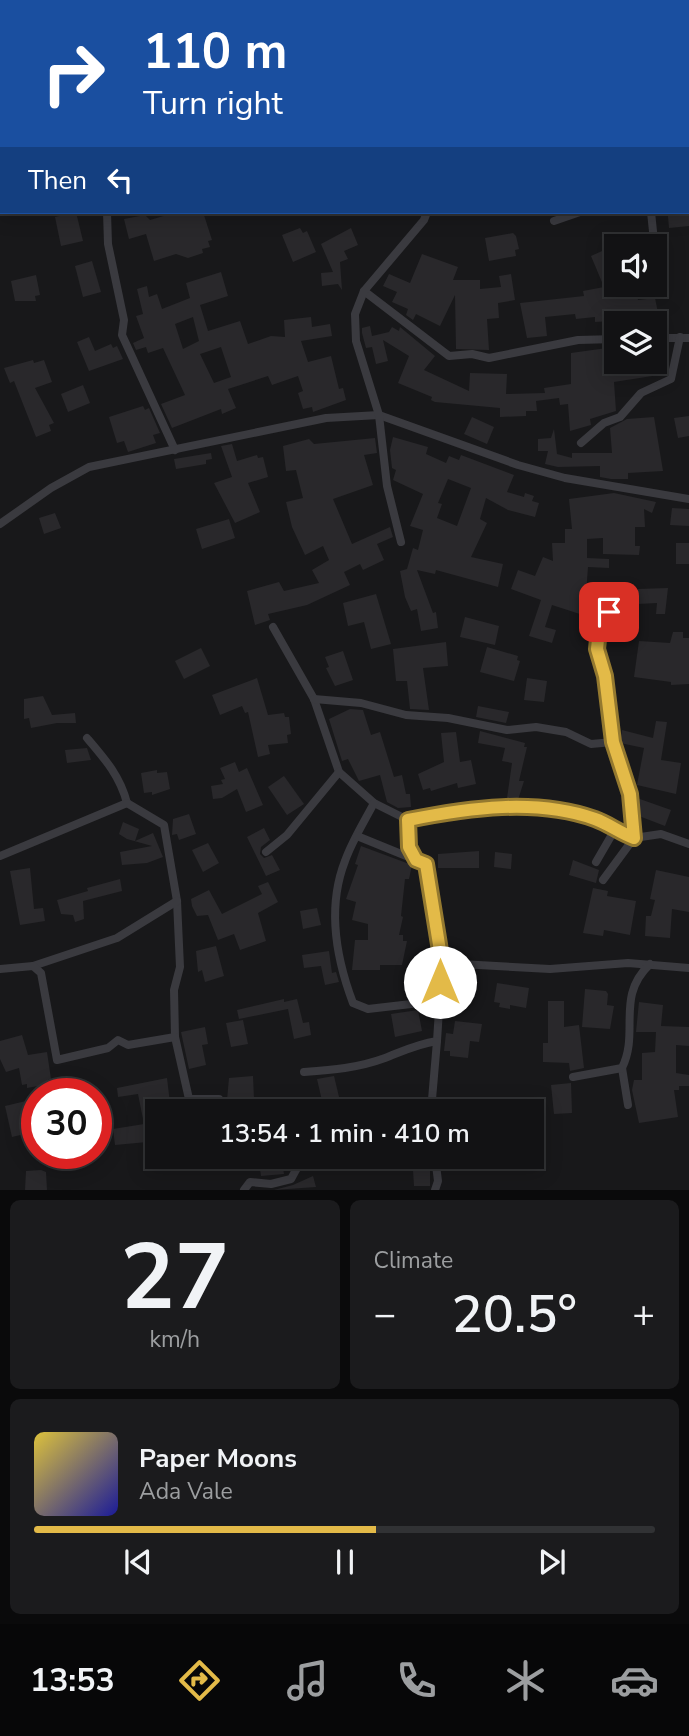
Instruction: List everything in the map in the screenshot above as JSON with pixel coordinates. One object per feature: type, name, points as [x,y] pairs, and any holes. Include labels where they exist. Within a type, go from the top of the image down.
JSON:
[{"type":"street","points":[[107,214],[108,244],[124,320],[122,335],[175,450]]},
{"type":"street","points":[[401,541],[387,486],[379,415],[356,341],[355,314],[363,291],[426,214]]},
{"type":"street","points":[[554,221],[574,214]]},
{"type":"street","points":[[651,214],[653,234]]},
{"type":"street","points":[[363,291],[449,356],[472,354],[498,357],[578,340],[604,339]]},
{"type":"street","points":[[581,443],[604,423],[621,417],[641,393],[671,379],[684,337]]},
{"type":"street","points":[[0,524],[51,488],[89,467],[326,418],[379,415],[518,465],[565,478],[689,499]]},
{"type":"street","points":[[603,880],[634,838],[625,770],[613,742],[605,676],[597,649],[599,630],[620,596]]},
{"type":"street","points":[[273,627],[314,699],[339,772],[374,803],[408,820],[473,807],[553,810],[597,820],[614,831],[634,838],[661,834],[689,844]]},
{"type":"street","points":[[314,699],[361,703],[407,715],[448,718],[507,730],[536,727],[566,732],[591,744],[613,742]]},
{"type":"street","points":[[87,738],[122,784],[127,803],[164,825],[177,901],[180,967],[174,990],[175,1037],[189,1099]]},
{"type":"street","points":[[266,852],[287,835],[339,772]]},
{"type":"street","points":[[0,856],[127,803]]},
{"type":"street","points":[[374,803],[345,860],[335,895],[342,976],[353,1003],[368,1009],[437,1001]]},
{"type":"street","points":[[408,820],[409,847],[416,860]]},
{"type":"street","points":[[596,862],[614,831]]},
{"type":"street","points":[[357,836],[426,864],[442,963],[437,1001],[432,1099]]},
{"type":"street","points":[[0,970],[33,966],[117,938],[177,901]]},
{"type":"street","points":[[442,963],[550,968],[650,964],[689,968]]},
{"type":"street","points":[[628,1105],[622,1069],[630,1047],[627,1014],[639,975],[650,964]]},
{"type":"street","points":[[33,966],[44,979],[57,1060],[108,1048],[118,1040],[128,1045],[175,1037]]},
{"type":"street","points":[[304,1072],[343,1070],[387,1058],[407,1047],[437,1041]]},
{"type":"street","points":[[573,1077],[622,1069]]},
{"type":"street","points":[[244,1190],[250,1182],[271,1184],[291,1179],[296,1169]]},
{"type":"street","points":[[435,1190],[438,1181],[436,1169]]},
{"type":"building","points":[[76,214],[83,241],[61,246],[55,217]]},
{"type":"building","points":[[170,214],[204,214],[212,240],[208,241],[210,247],[202,249],[203,253],[188,258],[176,254],[154,261],[146,234],[129,239],[124,219],[145,215],[150,220]]},
{"type":"building","points":[[689,214],[689,226],[669,228],[668,216]]},
{"type":"building","points":[[300,228],[303,233],[307,231],[316,252],[293,262],[282,235]]},
{"type":"building","points":[[351,228],[358,245],[344,251],[348,259],[340,262],[342,290],[338,284],[322,286],[321,273],[333,272],[321,244]]},
{"type":"building","points":[[513,233],[519,249],[515,250],[516,256],[489,261],[485,238]]},
{"type":"building","points":[[604,250],[604,287],[591,256]]},
{"type":"building","points":[[422,254],[458,267],[453,280],[480,280],[480,289],[501,287],[499,276],[511,274],[515,300],[498,303],[499,318],[487,319],[489,350],[456,349],[455,295],[440,326],[416,314],[413,320],[406,315],[408,309],[392,302],[397,292],[383,286],[389,274],[410,283]]},
{"type":"building","points":[[92,261],[101,292],[83,297],[75,266]]},
{"type":"building","points":[[221,272],[228,296],[200,305],[208,331],[240,321],[248,344],[271,336],[285,337],[284,320],[311,317],[312,327],[330,324],[332,336],[301,341],[308,362],[331,356],[339,389],[343,388],[346,400],[313,412],[312,407],[303,409],[298,393],[303,391],[298,376],[272,385],[268,376],[228,389],[236,408],[222,414],[221,409],[172,428],[161,404],[185,395],[163,348],[148,353],[146,347],[136,350],[133,343],[144,338],[136,316],[143,314],[137,289],[147,286],[149,297],[157,294],[162,309],[190,298],[186,283]],"holes":[[[193,317],[199,341],[183,349],[175,324]],[[221,347],[231,377],[214,383],[200,354]]]},
{"type":"building","points":[[36,275],[40,295],[35,296],[36,301],[15,301],[11,281]]},
{"type":"building","points":[[604,287],[604,297],[638,297],[638,300],[655,298],[658,311],[604,311],[604,321],[595,322],[595,317],[576,319],[575,314],[545,317],[547,336],[527,338],[520,303],[584,296],[583,291]]},
{"type":"building","points":[[370,326],[372,336],[389,332],[392,327],[399,331],[400,327],[435,356],[424,370],[469,391],[470,373],[507,374],[506,394],[545,393],[544,388],[571,384],[571,353],[604,348],[604,374],[665,374],[614,382],[616,411],[590,419],[591,425],[570,431],[568,404],[560,405],[559,398],[536,401],[537,411],[526,411],[526,416],[500,417],[500,408],[435,402],[431,400],[432,397],[398,383],[409,356],[383,340],[388,361],[376,364],[372,347],[366,348],[362,328]]},
{"type":"building","points":[[89,337],[95,351],[111,344],[113,348],[117,346],[123,359],[89,371],[77,342]]},
{"type":"building","points":[[33,360],[34,363],[44,360],[52,382],[35,388],[54,423],[49,425],[51,431],[36,437],[14,381],[10,383],[4,368]]},
{"type":"building","points":[[83,385],[90,403],[68,412],[61,394]]},
{"type":"building","points":[[143,406],[145,410],[149,408],[160,433],[153,435],[156,443],[128,452],[124,441],[117,443],[109,417]]},
{"type":"building","points":[[689,416],[689,436],[678,438],[674,418]]},
{"type":"building","points":[[472,417],[494,427],[487,444],[464,434]]},
{"type":"building","points":[[654,417],[663,471],[628,473],[628,479],[611,479],[600,477],[600,466],[558,467],[545,464],[548,451],[538,451],[538,439],[551,438],[554,429],[557,454],[572,458],[572,453],[612,453],[610,428],[627,419]]},
{"type":"building","points":[[393,437],[428,447],[426,454],[446,463],[449,456],[459,460],[461,455],[514,475],[507,492],[524,497],[525,493],[534,496],[532,501],[539,503],[535,517],[508,510],[486,498],[480,519],[487,523],[471,557],[503,564],[498,587],[436,570],[435,574],[417,570],[433,613],[436,612],[438,628],[421,631],[417,609],[411,611],[405,597],[400,571],[407,569],[413,548],[418,550],[423,530],[410,526],[423,494],[393,480],[396,470],[392,468],[390,450]],"holes":[[[448,479],[471,488],[457,526],[437,518],[442,504],[438,503]]]},
{"type":"building","points":[[375,438],[377,453],[364,455],[373,485],[333,499],[352,544],[390,527],[393,537],[377,544],[384,560],[363,570],[360,564],[344,572],[350,585],[307,605],[268,614],[270,620],[255,625],[247,591],[279,582],[284,591],[319,583],[312,570],[329,560],[323,546],[305,555],[292,527],[286,502],[303,498],[296,470],[286,471],[283,446],[309,439],[314,444]]},
{"type":"building","points":[[232,444],[237,461],[257,455],[258,458],[263,457],[268,477],[248,483],[260,512],[235,523],[214,483],[232,477],[221,446]]},
{"type":"building","points":[[211,453],[212,459],[206,460],[206,464],[176,469],[174,459]]},
{"type":"building","points":[[614,493],[656,502],[652,513],[644,509],[645,527],[635,527],[635,546],[640,546],[639,555],[603,554],[603,538],[587,539],[587,558],[609,559],[609,568],[588,567],[586,594],[593,597],[586,616],[552,605],[545,627],[556,630],[552,643],[529,636],[541,600],[511,589],[518,570],[535,576],[543,557],[553,561],[552,543],[565,543],[565,529],[572,529],[569,499]]},
{"type":"building","points":[[672,508],[689,509],[689,526],[670,525]]},
{"type":"building","points":[[55,513],[61,528],[44,534],[39,518]]},
{"type":"building","points":[[229,519],[235,538],[202,549],[196,529]]},
{"type":"building","points":[[676,543],[689,543],[689,564],[676,564]]},
{"type":"building","points":[[668,588],[665,614],[656,614],[657,603],[638,604],[638,589]]},
{"type":"building","points":[[376,594],[391,644],[371,649],[364,622],[348,626],[343,603]]},
{"type":"building","points":[[465,617],[499,626],[495,645],[460,637]]},
{"type":"building","points":[[673,632],[683,632],[683,638],[689,638],[689,684],[671,685],[671,682],[634,677],[639,641],[670,643]]},
{"type":"building","points":[[446,642],[448,666],[423,668],[429,710],[410,709],[407,681],[396,681],[393,649]]},
{"type":"building","points":[[487,647],[518,656],[517,660],[520,661],[514,681],[480,672]]},
{"type":"building","points":[[201,648],[210,666],[184,679],[175,661]]},
{"type":"building","points":[[343,651],[353,680],[335,686],[326,668],[329,667],[325,657]]},
{"type":"building","points":[[257,678],[268,715],[284,713],[285,717],[289,717],[291,734],[287,735],[288,743],[268,745],[270,754],[258,757],[248,712],[245,713],[242,706],[220,715],[212,695]]},
{"type":"building","points":[[527,678],[547,681],[544,702],[524,700]]},
{"type":"building","points":[[43,696],[52,715],[75,713],[76,723],[31,728],[29,718],[24,719],[24,699]]},
{"type":"building","points":[[478,706],[509,712],[506,723],[476,717]]},
{"type":"building","points":[[350,709],[363,710],[371,735],[380,732],[394,777],[402,775],[406,794],[410,794],[411,807],[398,808],[387,802],[380,775],[359,781],[348,759],[342,761],[329,719]]},
{"type":"building","points":[[656,721],[667,722],[661,760],[681,763],[676,794],[637,785],[644,748],[620,743],[622,730],[653,738]]},
{"type":"building","points":[[480,731],[525,743],[524,747],[527,747],[519,781],[524,781],[518,800],[507,798],[512,763],[502,761],[505,748],[478,743]]},
{"type":"building","points":[[456,732],[460,762],[471,760],[476,784],[458,788],[457,783],[431,791],[430,788],[423,790],[418,774],[444,762],[441,733]]},
{"type":"building","points":[[87,748],[91,760],[67,763],[65,750]]},
{"type":"building","points":[[235,762],[239,772],[247,768],[263,805],[246,812],[237,789],[222,798],[213,799],[211,786],[223,784],[221,780],[225,779],[220,768]]},
{"type":"building","points":[[157,770],[157,773],[167,772],[170,789],[152,795],[152,792],[144,793],[141,773]]},
{"type":"building","points":[[284,776],[304,804],[287,815],[268,787]]},
{"type":"building","points":[[637,798],[671,810],[665,826],[639,816]]},
{"type":"building","points":[[189,814],[196,834],[179,840],[177,834],[172,835],[173,819]]},
{"type":"building","points":[[123,822],[139,829],[135,841],[153,833],[163,857],[147,863],[122,865],[120,852],[152,846],[127,839],[119,834]]},
{"type":"building","points":[[264,828],[270,840],[261,847],[260,854],[264,858],[272,855],[280,870],[266,876],[247,837]]},
{"type":"building","points":[[208,843],[219,863],[203,872],[192,850]]},
{"type":"building","points":[[361,846],[412,865],[409,879],[405,879],[399,935],[403,935],[403,941],[407,941],[402,965],[380,965],[380,970],[352,970],[355,940],[368,940],[368,924],[352,920],[356,902],[346,899],[358,865],[355,864]]},
{"type":"building","points":[[479,851],[479,868],[438,868],[438,854]]},
{"type":"building","points":[[495,852],[512,854],[511,869],[494,867]]},
{"type":"building","points":[[573,860],[599,870],[596,883],[569,875]]},
{"type":"building","points":[[30,868],[34,909],[43,908],[45,921],[20,925],[10,871]]},
{"type":"building","points":[[656,870],[689,877],[689,912],[672,909],[670,938],[645,936],[646,916],[651,916],[655,900],[650,899]]},
{"type":"building","points":[[120,879],[122,891],[83,901],[84,919],[75,922],[73,915],[61,914],[57,900]]},
{"type":"building","points":[[268,882],[278,902],[258,913],[266,941],[240,950],[234,934],[218,940],[208,915],[197,916],[192,906],[191,899],[209,890],[222,914],[262,894],[258,886]]},
{"type":"building","points":[[593,888],[608,891],[607,896],[636,901],[630,935],[604,930],[603,936],[583,933]]},
{"type":"building","points":[[317,908],[321,925],[303,929],[300,911]]},
{"type":"building","points":[[216,946],[224,976],[205,982],[202,970],[198,972],[196,951]]},
{"type":"building","points":[[329,951],[332,973],[336,972],[339,982],[325,985],[321,966],[304,968],[302,955]]},
{"type":"building","points":[[497,983],[529,988],[526,1008],[510,1005],[510,1009],[499,1007],[500,1003],[494,1002]]},
{"type":"building","points":[[585,989],[606,991],[608,994],[607,1005],[614,1006],[610,1029],[582,1027]]},
{"type":"building","points":[[284,999],[284,1002],[297,999],[303,1023],[309,1022],[311,1035],[294,1039],[288,1009],[239,1019],[237,1010]]},
{"type":"building","points":[[548,1001],[564,1001],[564,1027],[579,1025],[584,1068],[570,1071],[569,1063],[543,1062],[543,1043],[548,1043]]},
{"type":"building","points":[[639,1002],[663,1005],[661,1026],[689,1027],[689,1046],[676,1045],[676,1073],[689,1075],[689,1086],[679,1086],[679,1090],[674,1090],[678,1117],[639,1123],[632,1090],[634,1080],[642,1080],[642,1053],[655,1052],[656,1032],[636,1032]]},
{"type":"building","points":[[418,1010],[422,1031],[395,1037],[391,1014]]},
{"type":"building","points":[[243,1020],[248,1044],[231,1047],[226,1023]]},
{"type":"building","points":[[455,1021],[482,1024],[479,1042],[470,1041],[468,1058],[450,1056],[450,1051],[444,1051],[446,1033],[453,1034]]},
{"type":"building","points":[[205,1027],[208,1044],[202,1045],[206,1065],[189,1069],[181,1032]]},
{"type":"building","points":[[22,1035],[28,1055],[47,1052],[51,1078],[21,1079],[19,1068],[6,1072],[0,1059],[0,1041]]},
{"type":"building","points":[[253,1076],[254,1099],[227,1099],[229,1078]]},
{"type":"building","points":[[334,1076],[340,1099],[322,1099],[317,1079]]},
{"type":"building","points":[[167,1078],[170,1099],[145,1099],[145,1142],[115,1145],[113,1129],[144,1124],[138,1094],[118,1097],[117,1088]]},
{"type":"building","points":[[571,1083],[572,1113],[554,1114],[551,1085]]},
{"type":"building","points":[[21,1102],[21,1135],[12,1137],[5,1106]]},
{"type":"building","points":[[260,1169],[283,1169],[284,1174],[261,1176]]},
{"type":"building","points":[[430,1169],[430,1186],[414,1186],[413,1170]]},
{"type":"building","points":[[26,1171],[46,1172],[47,1190],[25,1190]]},
{"type":"building","points":[[313,1176],[316,1187],[274,1190],[293,1185]]},
{"type":"route","points":[[440,982],[442,963],[426,864],[416,860],[409,847],[408,820],[473,807],[553,810],[597,820],[614,831],[634,838],[630,794],[625,770],[613,742],[605,676],[597,649],[599,630],[609,612]]}]
